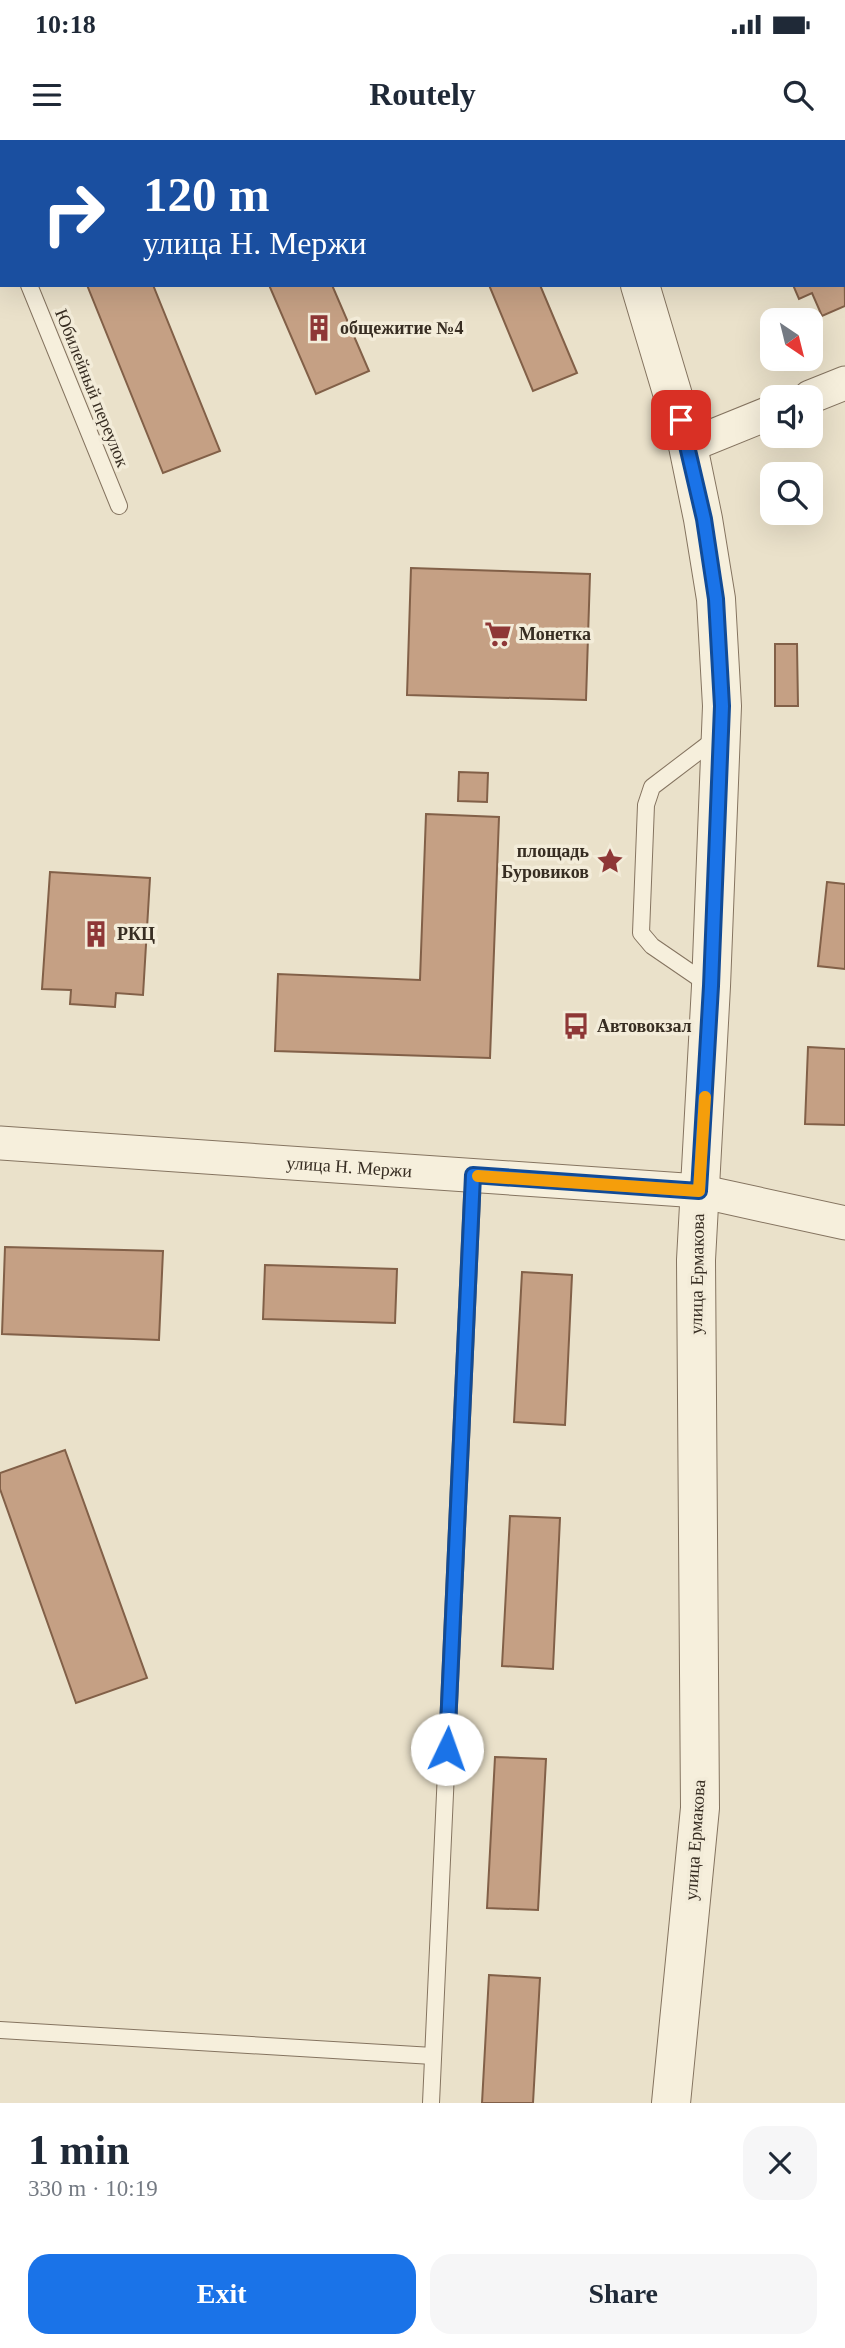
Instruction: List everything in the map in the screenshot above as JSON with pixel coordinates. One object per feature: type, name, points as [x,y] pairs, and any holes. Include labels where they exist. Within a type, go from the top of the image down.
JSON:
[{"type":"street","name":"улица Ермакова","points":[[641,287],[667,369],[704,519],[716,599],[722,706],[696,1273],[700,1808],[671,2103]]},
{"type":"street","points":[[823,392],[845,383]]},
{"type":"street","points":[[688,446],[760,417]]},
{"type":"street","name":"улица Н. Мержи","points":[[0,1143],[699,1191],[845,1223]]},
{"type":"lane","name":"Юбилейный переулок","points":[[30,287],[119,506]]},
{"type":"lane","points":[[711,986],[652,946],[641,933],[646,804],[652,786],[719,736]]},
{"type":"lane","points":[[431,2103],[473,1175]]},
{"type":"lane","points":[[0,2030],[433,2056]]},
{"type":"building","points":[[88,287],[154,287],[220,451],[163,473]]},
{"type":"building","name":"общежитие №4","points":[[270,287],[333,287],[369,371],[316,394]]},
{"type":"building","points":[[490,287],[541,287],[577,373],[533,391]]},
{"type":"building","points":[[794,287],[845,287],[845,306],[823,316],[823,308],[819,308],[812,293],[799,299]]},
{"type":"building","name":"Монетка","points":[[411,568],[590,574],[586,700],[407,695]]},
{"type":"building","points":[[775,644],[797,644],[798,706],[775,706]]},
{"type":"building","points":[[459,772],[488,773],[487,802],[458,801]]},
{"type":"building","points":[[426,814],[499,817],[490,1058],[275,1051],[278,974],[420,980]]},
{"type":"building","name":"РКЦ","points":[[50,872],[150,878],[143,995],[116,993],[115,1007],[70,1004],[71,990],[42,989]]},
{"type":"building","points":[[827,882],[845,884],[845,969],[818,966]]},
{"type":"building","points":[[808,1047],[845,1049],[845,1125],[805,1124]]},
{"type":"building","points":[[5,1247],[163,1251],[159,1340],[2,1334]]},
{"type":"building","points":[[265,1265],[397,1269],[395,1323],[263,1319]]},
{"type":"building","points":[[522,1272],[572,1275],[565,1425],[514,1422]]},
{"type":"building","points":[[65,1450],[147,1678],[76,1703],[0,1489],[0,1473]]},
{"type":"building","points":[[510,1516],[560,1518],[553,1669],[502,1666]]},
{"type":"building","points":[[495,1757],[546,1759],[538,1910],[487,1908]]},
{"type":"building","points":[[489,1975],[540,1978],[533,2103],[482,2103]]},
{"type":"slow traffic","points":[[478,1176],[699,1191],[705,1097]]},
{"type":"place","name":"общежитие №4","points":[[319,328]]},
{"type":"place","name":"Монетка","points":[[498,634]]},
{"type":"place","name":"площадь Буровиков","points":[[610,861]]},
{"type":"place","name":"РКЦ","points":[[96,934]]},
{"type":"place","name":"Автовокзал","points":[[576,1026]]},
{"type":"route","points":[[447,1749],[473,1175],[699,1191],[711,986],[722,706],[716,599],[704,519],[681,420]]}]
